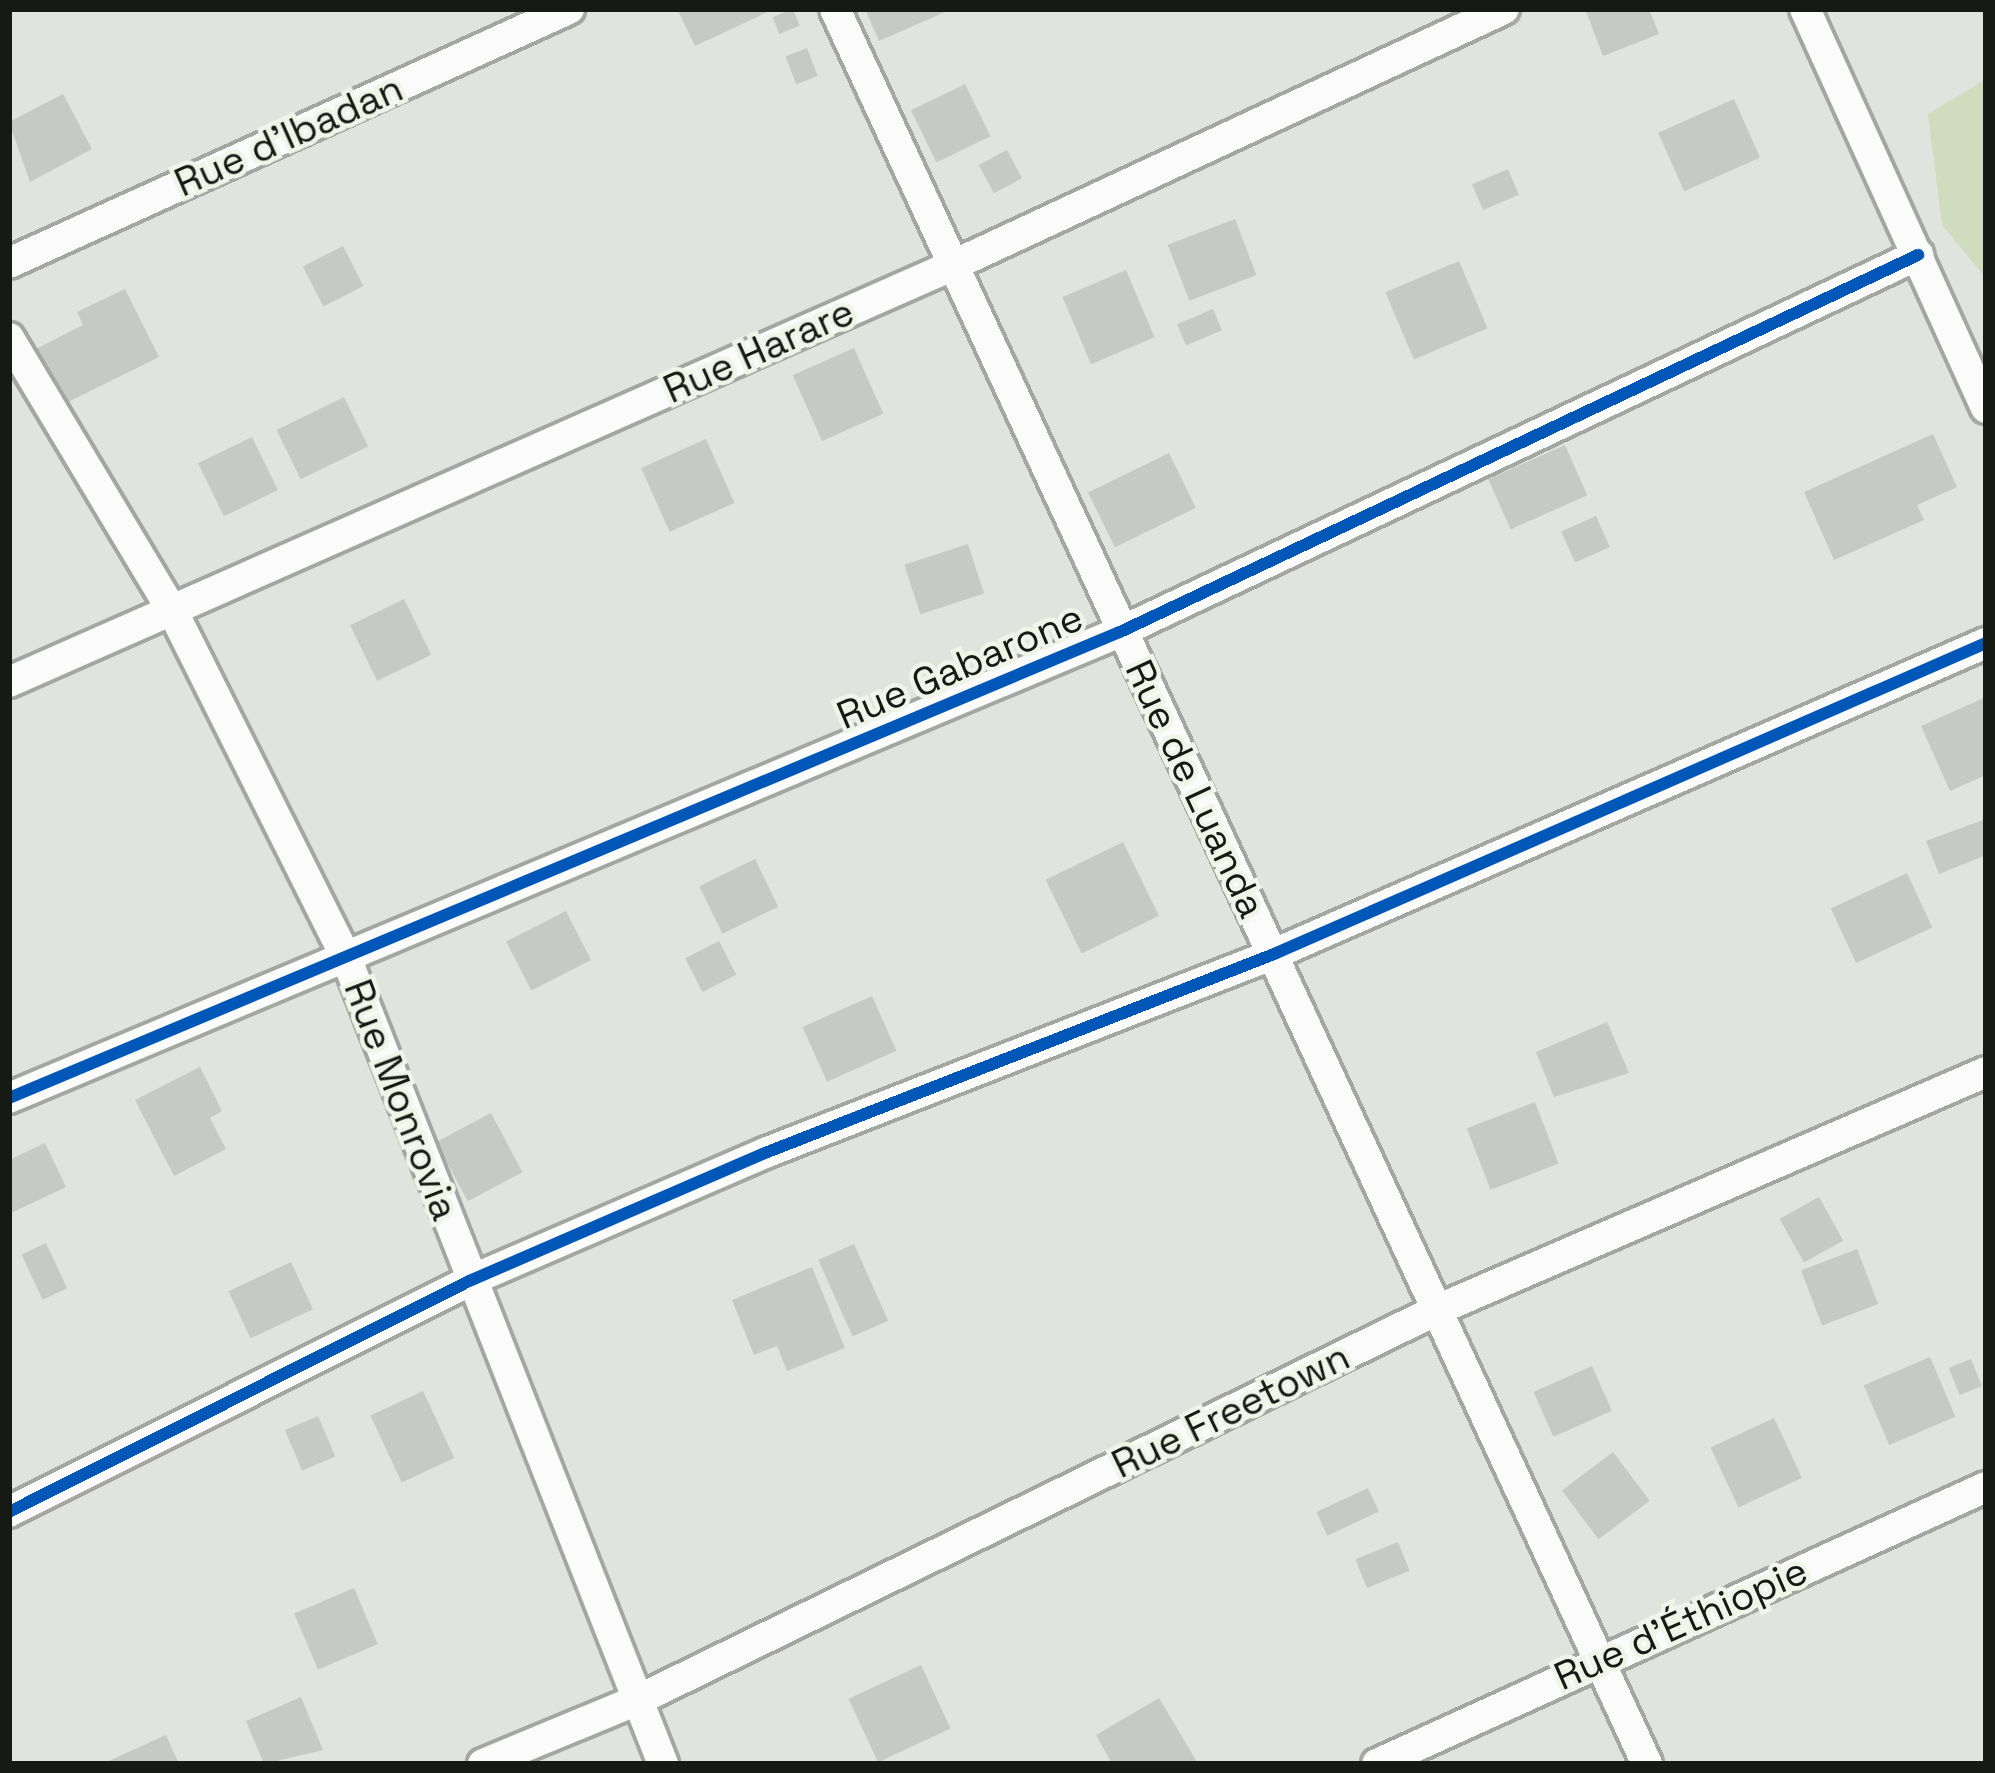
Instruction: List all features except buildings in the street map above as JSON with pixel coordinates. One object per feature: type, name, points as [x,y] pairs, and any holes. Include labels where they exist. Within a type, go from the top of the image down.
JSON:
[{"type":"street","name":"Rue d'Ibadan","points":[[9,263],[569,9]]},
{"type":"street","name":"Rue de Luanda","points":[[835,9],[958,263],[1120,632],[1274,954],[1647,1764]]},
{"type":"street","name":"Rue Harare","points":[[9,682],[958,263],[1504,9]]},
{"type":"street","points":[[1805,9],[1986,408]]},
{"type":"street","name":"Rue Gabarone","points":[[9,1098],[1120,632],[1918,255]]},
{"type":"street","name":"Rue Monrovia","points":[[9,338],[172,610],[347,960],[663,1764]]},
{"type":"street","points":[[9,1512],[470,1281],[765,1153],[1274,954],[1986,643]]},
{"type":"street","name":"Rue Freetown","points":[[483,1764],[640,1699],[1437,1310],[1986,1072]]},
{"type":"street","name":"Rue d'Éthiopie","points":[[1377,1764],[1986,1487]]},
{"type":"green space","points":[[1986,79],[1986,278],[1942,225],[1928,114]]},
{"type":"cycle path","points":[[9,1098],[1120,632],[1918,255]]},
{"type":"cycle path","points":[[9,1512],[469,1281],[765,1153],[1274,954],[1986,643]]}]
